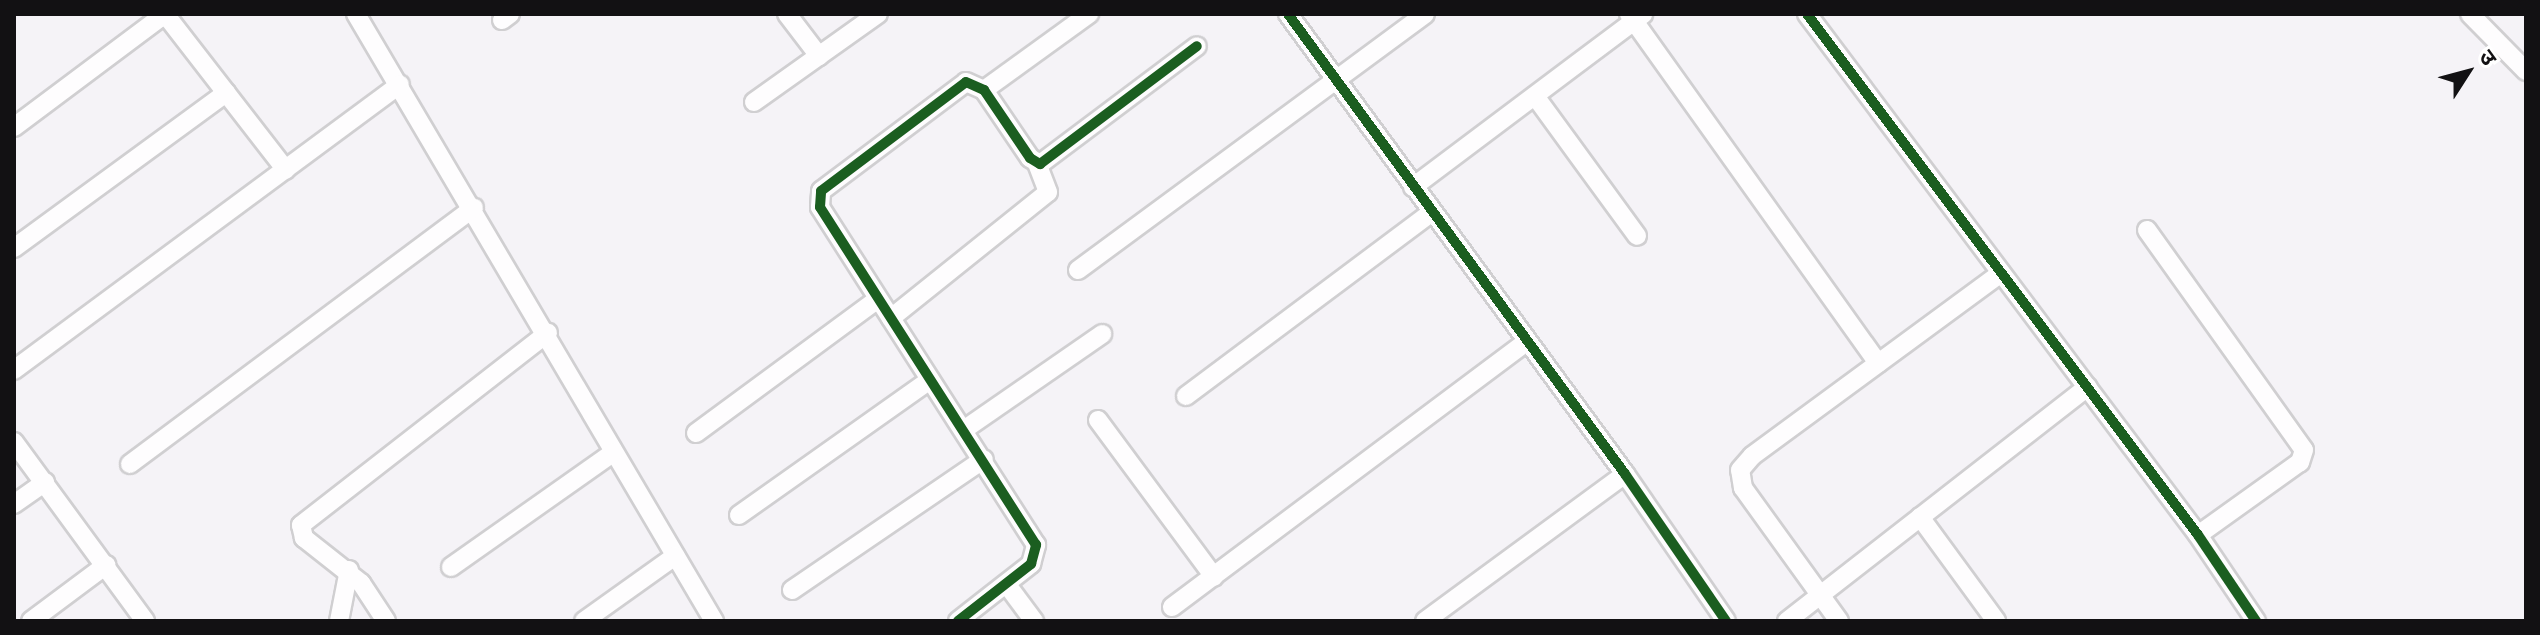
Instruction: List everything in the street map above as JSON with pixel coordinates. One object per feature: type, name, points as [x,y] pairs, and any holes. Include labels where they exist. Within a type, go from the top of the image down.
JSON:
[{"type":"street","points":[[14,127],[165,14],[286,170]]},
{"type":"street","points":[[356,14],[548,333],[714,621]]},
{"type":"street","points":[[787,14],[819,56]]},
{"type":"street","points":[[754,102],[878,14]]},
{"type":"street","points":[[984,90],[1089,14]]},
{"type":"street","points":[[1288,14],[1525,343],[1625,474],[1726,621]]},
{"type":"street","points":[[1078,270],[1425,14]]},
{"type":"street","points":[[1807,14],[2198,535],[2256,621]]},
{"type":"street","points":[[2470,14],[2526,71]]},
{"type":"street","points":[[1413,187],[1635,16],[1878,363]]},
{"type":"street","points":[[1037,164],[1197,46]]},
{"type":"street","points":[[891,318],[1048,192],[1037,164],[984,90],[972,81],[961,84],[821,191],[820,207],[930,380],[984,459],[1037,551],[1008,586],[958,621]]},
{"type":"street","points":[[14,370],[400,84]]},
{"type":"street","points":[[14,248],[226,93]]},
{"type":"street","points":[[1535,96],[1637,236]]},
{"type":"street","points":[[130,464],[474,208]]},
{"type":"street","points":[[1186,396],[1432,212]]},
{"type":"street","points":[[2147,230],[2304,450],[2300,462],[2198,535]]},
{"type":"street","points":[[1839,621],[1743,488],[1740,470],[1752,456],[2001,273]]},
{"type":"street","points":[[696,433],[878,299]]},
{"type":"street","points":[[386,621],[349,570],[304,538],[304,520],[548,333]]},
{"type":"street","points":[[965,429],[1102,334]]},
{"type":"street","points":[[1172,607],[1525,343]]},
{"type":"street","points":[[739,515],[930,380]]},
{"type":"street","points":[[1787,621],[2088,387]]},
{"type":"street","points":[[1098,420],[1214,577]]},
{"type":"street","points":[[14,442],[145,621]]},
{"type":"street","points":[[451,567],[614,452]]},
{"type":"street","points":[[792,590],[984,459]]},
{"type":"street","points":[[1425,621],[1625,474]]},
{"type":"street","points":[[14,504],[45,482]]},
{"type":"street","points":[[1920,517],[1996,621]]},
{"type":"street","points":[[584,621],[675,556]]},
{"type":"street","points":[[31,621],[106,565]]},
{"type":"street","points":[[339,621],[349,570]]},
{"type":"street","points":[[1008,586],[1034,621]]},
{"type":"cycle path","points":[[1288,14],[1625,474],[1726,621]]},
{"type":"cycle path","points":[[1807,14],[2198,535],[2256,621]]},
{"type":"cycle path","points":[[958,621],[1031,564],[1036,545],[820,207],[821,191],[966,82],[984,90],[1030,158],[1040,164],[1197,46]]}]
